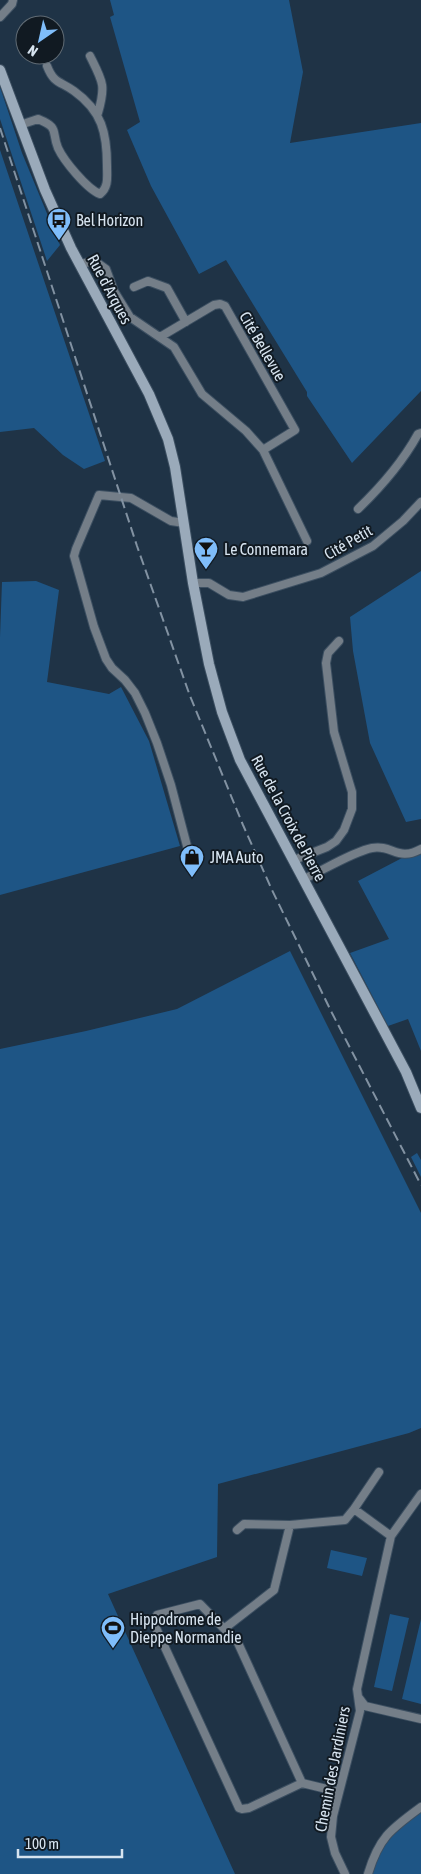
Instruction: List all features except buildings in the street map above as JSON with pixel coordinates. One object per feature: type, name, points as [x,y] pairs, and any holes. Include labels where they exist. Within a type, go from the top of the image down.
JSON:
[{"type":"main road","name":"Rue d'Arques","points":[[0,70],[46,190],[80,264],[161,421],[175,467],[184,523]]},
{"type":"main road","name":"Rue de la Croix de Pierre","points":[[184,523],[193,583],[209,664],[222,712],[240,760],[406,1072],[421,1108]]},
{"type":"street","points":[[0,17],[12,4],[13,0]]},
{"type":"street","points":[[20,124],[38,118],[50,123],[63,156],[94,192],[100,194],[105,190],[107,181],[107,146],[98,113],[103,93],[101,78],[90,56]]},
{"type":"street","points":[[46,66],[52,78],[74,90],[98,113]]},
{"type":"street","points":[[80,264],[90,262],[99,264],[106,269],[114,291],[130,317],[174,347],[202,394],[246,430],[263,450],[307,542]]},
{"type":"street","points":[[134,287],[148,280],[167,288],[186,322]]},
{"type":"street","name":"Cité Bellevue","points":[[160,337],[214,305],[220,304],[224,306],[295,430],[263,450]]},
{"type":"street","points":[[358,509],[392,474],[418,434],[421,433]]},
{"type":"street","points":[[184,523],[171,522],[131,498],[99,494],[74,556],[94,627],[106,659],[135,693],[146,713],[171,785],[192,865]]},
{"type":"street","name":"Cité Petit","points":[[193,583],[208,584],[229,595],[244,597],[321,573],[373,546],[403,521],[421,502]]},
{"type":"street","points":[[294,860],[327,848],[336,841],[344,830],[352,809],[352,792],[334,732],[326,663],[328,653],[339,641]]},
{"type":"street","points":[[304,879],[364,850],[382,848],[399,854],[409,854],[421,849]]},
{"type":"street","points":[[236,1530],[244,1524],[290,1525],[345,1520],[379,1472]]},
{"type":"street","points":[[354,1509],[392,1536],[421,1494]]},
{"type":"street","points":[[225,1628],[274,1590],[290,1525]]},
{"type":"street","name":"Chemin des Jardiniers","points":[[345,1874],[335,1853],[331,1838],[334,1816],[360,1711],[357,1689],[392,1536]]},
{"type":"street","points":[[302,1783],[238,1643],[225,1628],[200,1604],[162,1612],[154,1618],[154,1622],[239,1808],[245,1809],[302,1783],[339,1792]]},
{"type":"street","points":[[358,1696],[364,1706],[421,1719]]},
{"type":"street","points":[[368,1874],[375,1853],[383,1838],[395,1826],[421,1807]]},
{"type":"shaded area","points":[[110,0],[289,0],[303,72],[290,143],[421,123],[421,391],[352,463],[307,396],[307,392],[226,260],[199,274],[151,186],[127,130],[140,122],[110,17],[114,15]]},
{"type":"shaded area","points":[[0,87],[22,153],[60,245],[47,261],[0,119]]},
{"type":"shaded area","points":[[0,150],[105,461],[84,469],[63,455],[34,428],[0,432]]},
{"type":"shaded area","points":[[421,571],[421,819],[406,822],[370,743],[353,651],[350,617]]},
{"type":"shaded area","points":[[36,581],[59,590],[47,682],[109,694],[121,687],[149,741],[180,846],[0,895],[0,637],[2,582]]},
{"type":"shaded area","points":[[421,852],[421,1051],[408,1019],[388,1026],[350,953],[389,939],[358,881],[402,858],[411,858]]},
{"type":"shaded area","points":[[290,951],[421,1213],[421,1428],[409,1433],[218,1484],[217,1557],[108,1594],[235,1874],[0,1874],[0,1049],[177,1009]]},
{"type":"shaded area","points":[[417,1153],[421,1160],[421,1177],[411,1157]]},
{"type":"shaded area","points":[[331,1550],[367,1558],[362,1576],[327,1568]]},
{"type":"shaded area","points":[[390,1614],[409,1618],[392,1691],[374,1687]]},
{"type":"shaded area","points":[[421,1619],[421,1704],[402,1699]]},
{"type":"shaded area","points":[[421,1810],[421,1874],[371,1874],[378,1850],[390,1832]]},
{"type":"railway","points":[[0,128],[137,546],[190,696],[272,890],[332,1013],[421,1185]]},
{"type":"place","name":"Bel Horizon","points":[[59,241]]},
{"type":"place","name":"Le Connemara","points":[[206,570]]},
{"type":"place","name":"JMA Auto","points":[[192,878]]},
{"type":"place","name":"Hippodrome de Dieppe Normandie","points":[[113,1649]]}]
